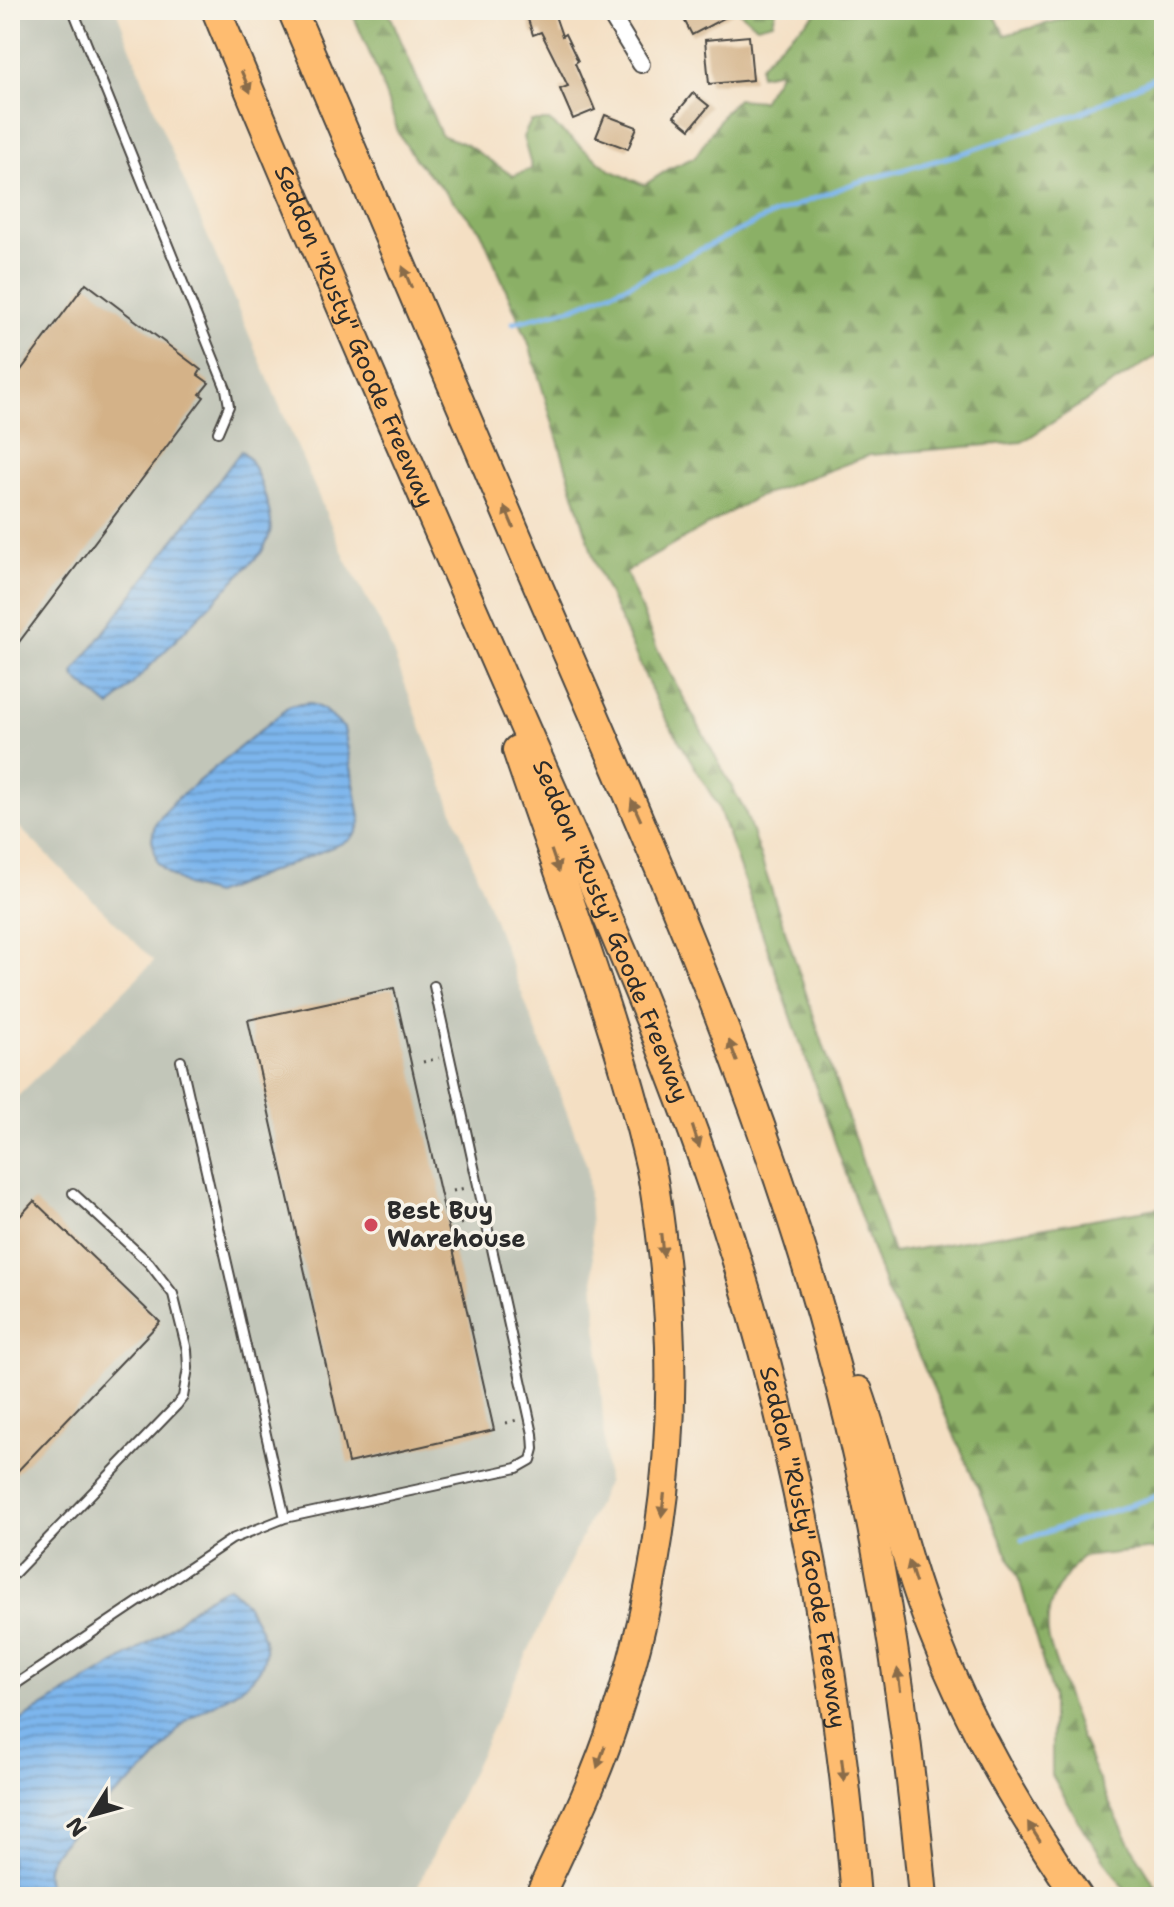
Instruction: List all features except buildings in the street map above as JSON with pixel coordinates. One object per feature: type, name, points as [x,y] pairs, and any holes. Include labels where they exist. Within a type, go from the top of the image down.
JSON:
[{"type":"highway","name":"Seddon \"Rusty\" Goode Freeway","points":[[216,10],[382,405],[625,957],[689,1118],[736,1257],[779,1408],[809,1548],[833,1693],[850,1820],[856,1897]]},
{"type":"highway","points":[[292,10],[644,827],[767,1145],[877,1444],[891,1503],[931,1628],[955,1686],[995,1767],[1078,1897]]},
{"type":"highway","points":[[458,575],[625,1074],[650,1166],[670,1321],[670,1428],[651,1581],[615,1720],[589,1789],[539,1897]]},
{"type":"highway","points":[[767,1145],[821,1313],[875,1537],[912,1774],[923,1897]]},
{"type":"street","points":[[608,10],[641,64]]},
{"type":"lane","points":[[73,10],[226,389],[229,406],[218,432]]},
{"type":"lane","points":[[10,1688],[232,1539],[285,1518],[517,1468],[531,1460],[533,1434],[434,986]]},
{"type":"lane","points":[[181,1061],[285,1518]]},
{"type":"lane","points":[[10,1578],[177,1405],[186,1389],[187,1350],[173,1294],[149,1263],[73,1193]]},
{"type":"shaded area","points":[[10,10],[116,10],[161,126],[346,560],[386,634],[587,1166],[607,1483],[413,1897],[10,1897],[10,1104],[154,961],[10,818]]},
{"type":"green space","points":[[351,10],[388,10],[441,135],[467,145],[513,176],[532,169],[523,137],[531,121],[549,121],[610,170],[644,185],[695,157],[737,99],[762,101],[781,71],[760,75],[760,66],[820,10],[992,10],[1005,35],[1097,10],[1164,10],[1164,351],[1022,442],[870,455],[755,498],[626,572],[657,649],[745,811],[893,1253],[1164,1207],[1164,1548],[1081,1557],[1052,1601],[1048,1634],[1091,1761],[1132,1847],[1164,1897],[1130,1897],[1085,1832],[1052,1775],[1052,1695],[1020,1582],[914,1345],[887,1292],[718,806],[659,707],[596,566],[528,341],[481,231],[416,160],[399,134]]},
{"type":"green space","points":[[737,10],[776,10],[773,22],[757,26]]},
{"type":"water","points":[[241,451],[256,472],[270,514],[270,534],[265,546],[110,707],[75,678],[74,672]]},
{"type":"water","points":[[308,703],[323,709],[344,728],[361,823],[356,834],[348,841],[214,894],[190,887],[170,875],[157,862],[152,839],[155,824],[173,802],[290,706]]},
{"type":"water","points":[[229,1587],[249,1609],[265,1643],[264,1659],[258,1672],[233,1693],[183,1724],[150,1765],[62,1843],[47,1868],[53,1897],[10,1897],[10,1728],[153,1640],[199,1604]]},
{"type":"waterway","points":[[513,323],[575,307],[630,284],[769,216],[855,183],[960,154],[1081,113],[1164,73]]},
{"type":"waterway","points":[[1022,1540],[1164,1494]]},
{"type":"place","name":"Best Buy Warehouse","points":[[371,1225]]}]
